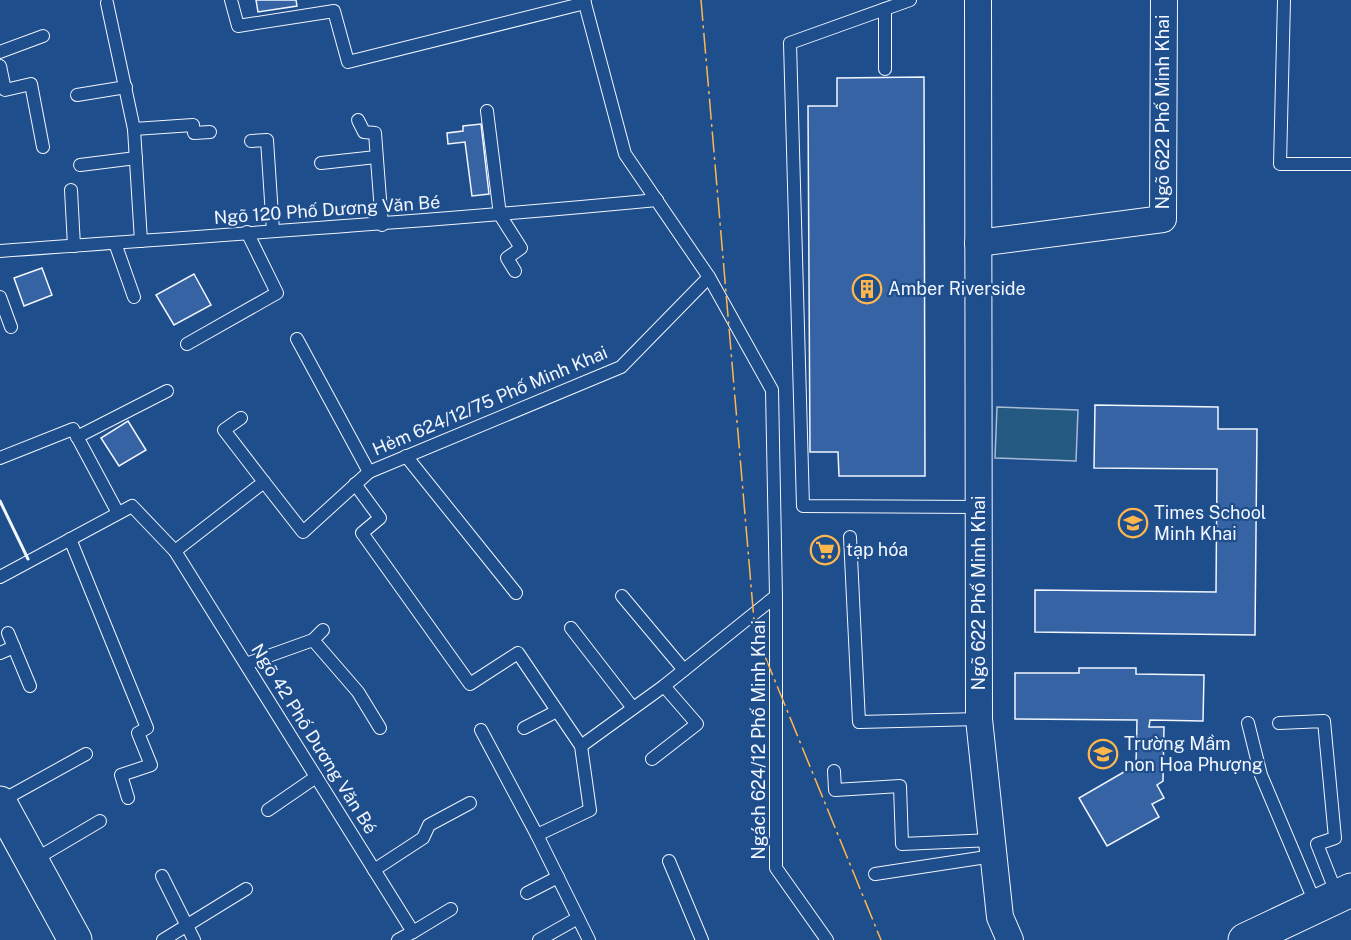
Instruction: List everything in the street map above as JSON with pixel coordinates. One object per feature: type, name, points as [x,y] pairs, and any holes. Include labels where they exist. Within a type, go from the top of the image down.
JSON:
[{"type":"street","name":"Ngõ 622 Phố Minh Khai","points":[[978,0],[979,719],[1000,917],[1010,940]]},
{"type":"street","name":"Ngõ 622 Phố Minh Khai","points":[[978,243],[1163,219],[1164,0]]},
{"type":"street","points":[[0,802],[75,940]]},
{"type":"street","points":[[1245,940],[1335,898]]},
{"type":"lane","points":[[231,0],[238,26],[334,11],[348,62],[585,1]]},
{"type":"lane","points":[[910,0],[790,43],[802,506],[979,507]]},
{"type":"lane","points":[[1284,0],[1280,164],[1351,164]]},
{"type":"lane","name":"Ngách 624/12 Phố Minh Khai","points":[[585,1],[625,154],[709,277],[772,390],[776,596],[776,868],[827,940]]},
{"type":"lane","points":[[107,3],[134,129],[141,241]]},
{"type":"lane","points":[[885,9],[885,69]]},
{"type":"lane","points":[[0,52],[43,36]]},
{"type":"lane","points":[[0,66],[5,90],[31,84],[43,147]]},
{"type":"lane","points":[[77,95],[126,87]]},
{"type":"lane","points":[[487,111],[500,215],[521,248],[507,258],[515,271]]},
{"type":"lane","points":[[358,120],[364,132],[375,133],[382,225]]},
{"type":"lane","points":[[134,129],[193,125],[194,133],[210,132]]},
{"type":"lane","points":[[251,141],[267,140],[273,231]]},
{"type":"lane","points":[[321,163],[376,157]]},
{"type":"lane","points":[[80,165],[136,158]]},
{"type":"lane","points":[[71,190],[74,246]]},
{"type":"lane","name":"Ngõ 120 Phố Dương Văn Bé","points":[[0,251],[247,232],[382,225],[657,200]]},
{"type":"lane","points":[[187,344],[277,293],[247,232]]},
{"type":"lane","points":[[115,243],[134,297]]},
{"type":"lane","name":"Hẻm 624/12/75 Phố Minh Khai","points":[[264,482],[303,532],[369,472],[621,367],[709,277]]},
{"type":"lane","points":[[0,297],[11,327]]},
{"type":"lane","points":[[297,339],[369,472]]},
{"type":"lane","points":[[77,437],[167,391]]},
{"type":"lane","points":[[175,551],[264,482],[224,430],[241,418]]},
{"type":"lane","points":[[0,458],[73,429],[118,513],[0,577]]},
{"type":"lane","points":[[406,456],[516,593]]},
{"type":"lane","points":[[355,484],[380,518],[362,533],[470,684],[518,653],[581,746],[590,810],[537,835]]},
{"type":"lane","name":"Ngõ 42 Phố Dương Văn Bé","points":[[118,513],[132,506],[175,551],[412,932]]},
{"type":"lane","points":[[850,537],[859,722],[979,719]]},
{"type":"lane","points":[[70,539],[147,728],[138,733],[151,765],[121,776],[128,798]]},
{"type":"lane","points":[[622,596],[684,670]]},
{"type":"lane","name":"Ngách 624/12 Phố Minh Khai","points":[[581,746],[664,686],[776,596]]},
{"type":"lane","points":[[571,628],[633,708]]},
{"type":"lane","points":[[246,664],[313,640],[323,630]]},
{"type":"lane","points":[[9,633],[30,686]]},
{"type":"lane","points":[[313,640],[358,692],[380,728]]},
{"type":"lane","points":[[0,654],[14,647]]},
{"type":"lane","points":[[652,759],[697,724],[664,686]]},
{"type":"lane","points":[[524,728],[556,711]]},
{"type":"lane","points":[[1280,723],[1324,721],[1335,838],[1317,844],[1335,898]]},
{"type":"lane","points":[[1248,723],[1261,776],[1335,898]]},
{"type":"lane","points":[[481,730],[589,940]]},
{"type":"lane","points":[[0,802],[86,754]]},
{"type":"lane","points":[[834,771],[835,790],[900,786],[902,844],[992,848]]},
{"type":"lane","points":[[268,810],[316,777]]},
{"type":"lane","points":[[374,870],[423,838],[429,825],[470,803]]},
{"type":"lane","points":[[32,861],[100,821]]},
{"type":"lane","points":[[875,874],[992,848]]},
{"type":"lane","points":[[669,861],[702,940]]},
{"type":"lane","points":[[162,876],[194,940]]},
{"type":"lane","points":[[526,893],[558,878]]},
{"type":"lane","points":[[163,940],[246,889]]},
{"type":"lane","points":[[398,940],[451,909]]},
{"type":"lane","points":[[539,940],[578,918]]},
{"type":"shaded area","points":[[997,407],[1078,410],[1076,461],[995,458]]},
{"type":"building","points":[[256,0],[296,0],[297,6],[258,12]]},
{"type":"building","name":"Amber Riverside","points":[[924,77],[925,476],[839,476],[838,452],[810,452],[808,106],[837,106],[837,78]]},
{"type":"building","points":[[481,124],[489,194],[472,196],[465,142],[448,144],[447,133],[463,131],[463,126]]},
{"type":"building","points":[[42,268],[52,295],[24,306],[14,278]]},
{"type":"building","points":[[194,274],[211,305],[174,325],[156,295]]},
{"type":"building","points":[[1095,405],[1218,407],[1218,429],[1257,429],[1255,635],[1035,632],[1035,590],[1216,592],[1217,469],[1094,468]]},
{"type":"building","points":[[128,421],[146,450],[119,466],[101,438]]},
{"type":"building","points":[[1079,668],[1136,668],[1136,674],[1204,675],[1203,721],[1150,720],[1149,727],[1164,727],[1163,781],[1157,785],[1164,798],[1152,804],[1159,817],[1107,846],[1079,798],[1136,765],[1137,720],[1015,719],[1015,673],[1079,673]]},
{"type":"wall","points":[[0,501],[28,559]]},
{"type":"power","points":[[701,0],[755,632],[881,940]]},
{"type":"place","name":"Amber Riverside","points":[[867,289]]},
{"type":"place","name":"Times School Minh Khai","points":[[1133,523]]},
{"type":"place","name":"tạp hóa","points":[[825,550]]},
{"type":"place","name":"Trường Mầm non Hoa Phượng","points":[[1103,754]]}]
